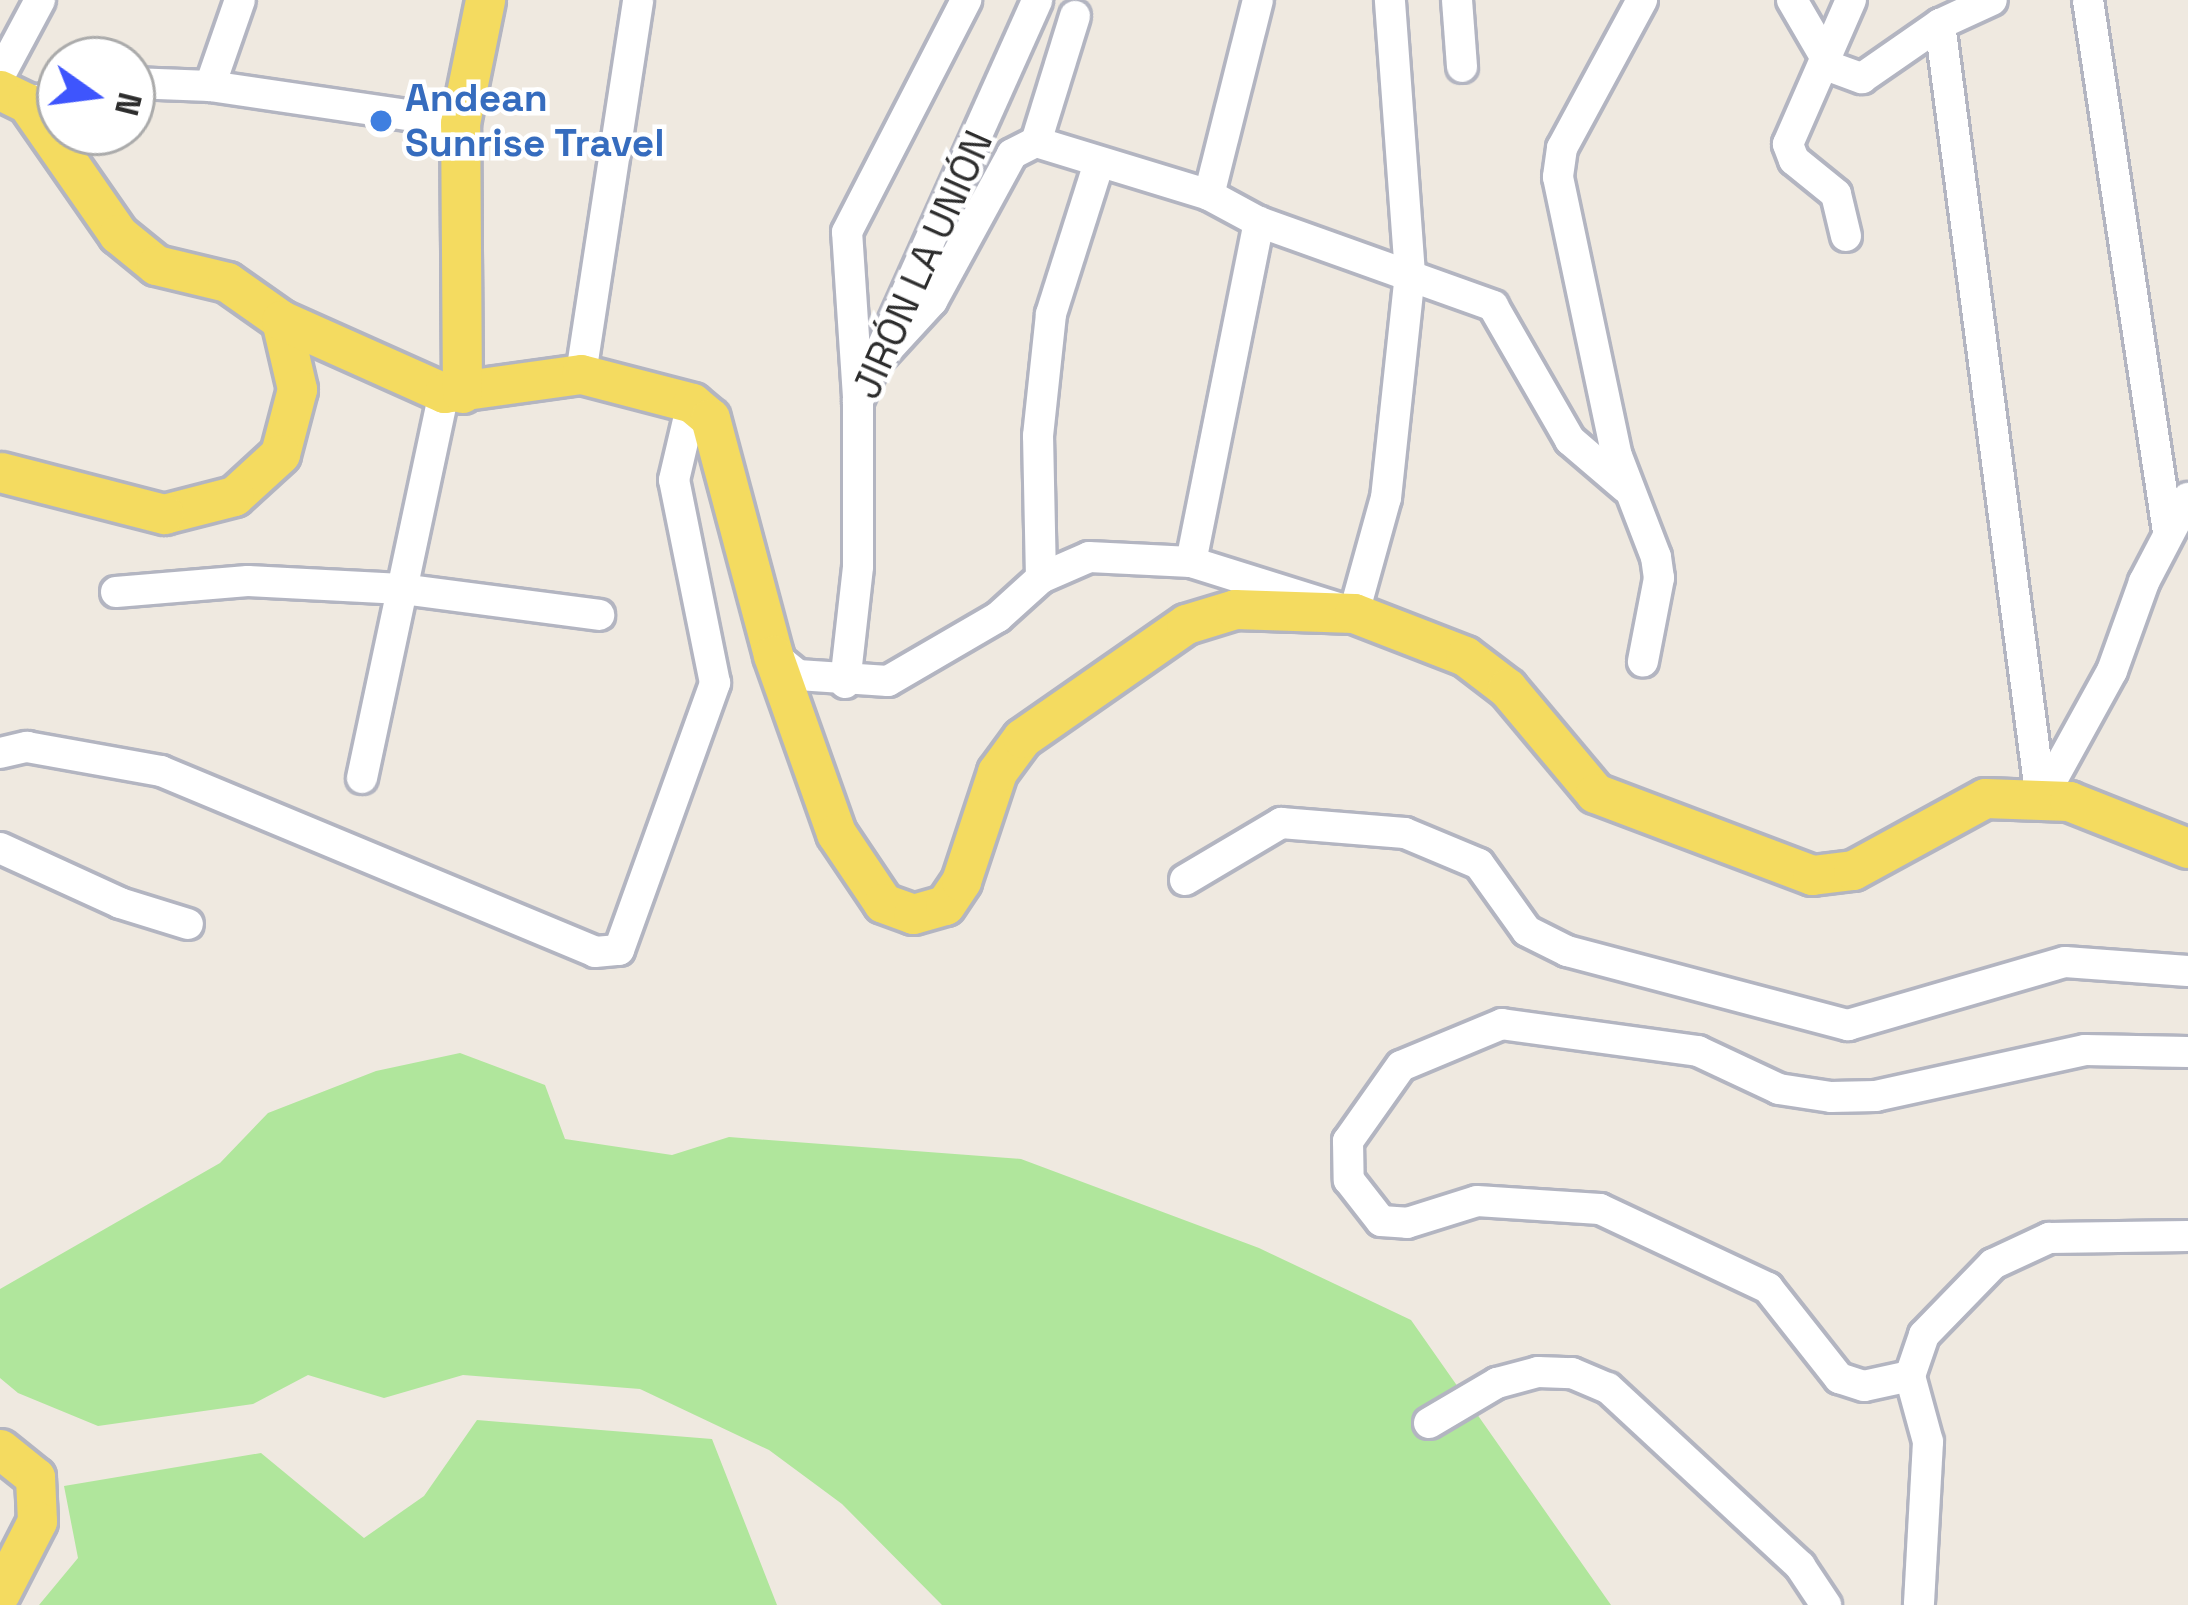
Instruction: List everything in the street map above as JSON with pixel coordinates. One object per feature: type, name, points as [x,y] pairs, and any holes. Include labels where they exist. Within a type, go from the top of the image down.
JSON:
[{"type":"main road","points":[[453,393],[460,123],[485,0]]},
{"type":"main road","points":[[22,91],[118,234],[157,265],[227,283],[281,320],[453,393],[581,374],[692,403],[720,436],[773,655],[858,875],[883,903],[913,914],[945,905],[961,881],[997,772],[1022,738],[1186,624],[1235,609],[1354,613],[1479,666],[1507,688],[1595,793],[1812,875],[1853,870],[1985,798],[2069,801],[2188,848]]},
{"type":"main road","points":[[0,472],[164,514],[234,496],[280,454],[297,388],[281,320]]},
{"type":"main road","points":[[0,1449],[35,1478],[37,1521],[0,1593]]},
{"type":"street","points":[[22,91],[40,0]]},
{"type":"street","points":[[210,86],[240,0]]},
{"type":"street","points":[[581,374],[638,0]]},
{"type":"street","points":[[858,401],[847,232],[966,0]]},
{"type":"street","name":"JIRÓN LA UNIÓN","points":[[845,683],[858,566],[858,401],[1037,0]]},
{"type":"street","points":[[1209,195],[1258,0]]},
{"type":"street","points":[[773,655],[798,675],[845,683],[888,681],[998,617],[1041,578],[1089,557],[1191,562],[1354,613],[1386,498],[1410,274],[1390,0]]},
{"type":"street","points":[[1457,0],[1462,67]]},
{"type":"street","points":[[1642,0],[1562,148],[1558,177],[1626,488],[1659,578],[1643,661]]},
{"type":"street","points":[[1792,0],[1831,67],[1862,78],[1940,24],[1992,0]]},
{"type":"street","points":[[1846,236],[1836,194],[1794,160],[1788,143],[1822,52],[1839,36],[1851,0]]},
{"type":"street","points":[[2088,0],[2168,532]]},
{"type":"street","points":[[876,362],[932,301],[1012,154],[1036,142],[1075,16]]},
{"type":"street","points":[[1940,24],[2041,800]]},
{"type":"street","points":[[156,84],[210,86],[460,123]]},
{"type":"street","points":[[1036,142],[1097,166],[1209,195],[1259,222],[1493,306],[1570,440],[1626,488]]},
{"type":"street","points":[[1041,578],[1038,436],[1051,314],[1097,166]]},
{"type":"street","points":[[1191,562],[1259,222]]},
{"type":"street","points":[[362,778],[402,589],[453,393]]},
{"type":"street","points":[[0,753],[27,747],[161,771],[595,952],[620,950],[715,683],[674,480],[692,403]]},
{"type":"street","points":[[2041,800],[2112,671],[2168,532],[2188,498]]},
{"type":"street","points":[[116,592],[248,581],[402,589],[599,615]]},
{"type":"street","points":[[1186,880],[1281,823],[1406,833],[1479,864],[1527,931],[1567,951],[1848,1025],[2065,962],[2188,971]]},
{"type":"street","points":[[2134,825],[2188,871]]},
{"type":"street","points":[[0,848],[120,903],[188,923]]},
{"type":"street","points":[[1910,1376],[1886,1387],[1839,1378],[1768,1288],[1600,1209],[1477,1201],[1407,1222],[1382,1221],[1349,1180],[1348,1142],[1402,1066],[1502,1024],[1698,1051],[1779,1089],[1832,1097],[1876,1096],[2085,1050],[2188,1052]]},
{"type":"street","points":[[1919,1605],[1928,1442],[1910,1376],[1924,1336],[1993,1264],[2049,1238],[2188,1236]]},
{"type":"street","points":[[1429,1423],[1497,1383],[1538,1372],[1572,1372],[1607,1388],[1800,1566],[1826,1605]]},
{"type":"green space","points":[[460,1053],[545,1085],[565,1139],[672,1155],[729,1137],[1021,1159],[1259,1248],[1411,1320],[1611,1605],[942,1605],[842,1504],[769,1450],[640,1389],[463,1375],[384,1398],[308,1375],[253,1404],[98,1426],[18,1393],[0,1378],[0,1289],[220,1163],[268,1113],[376,1071]]},
{"type":"green space","points":[[477,1420],[712,1439],[777,1605],[39,1605],[78,1558],[64,1486],[261,1453],[364,1538],[424,1496]]},
{"type":"place","name":"Andean Sunrise Travel","points":[[381,121]]}]
